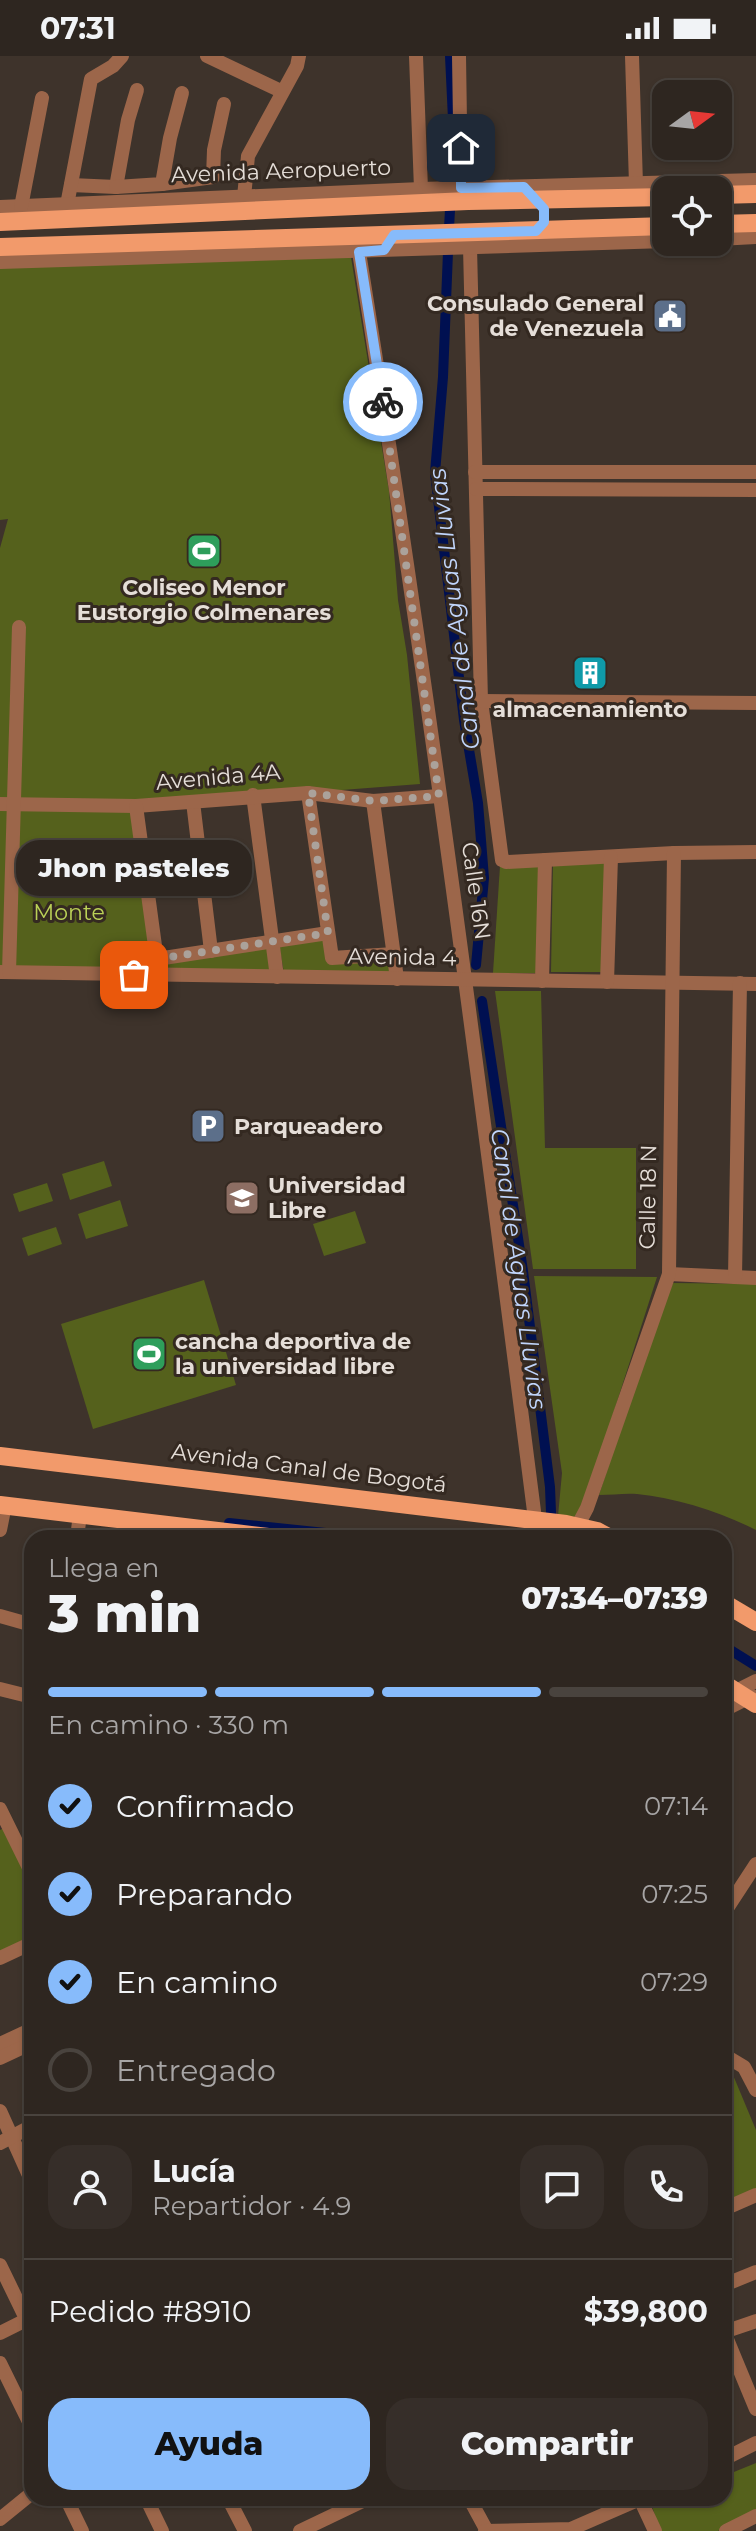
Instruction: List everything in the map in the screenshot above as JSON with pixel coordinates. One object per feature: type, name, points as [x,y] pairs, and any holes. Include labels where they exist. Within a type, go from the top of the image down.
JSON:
[{"type":"main road","points":[[578,229],[565,216],[568,203],[592,185]]},
{"type":"main road","points":[[531,193],[546,216],[536,231]]},
{"type":"main road","name":"Avenida Aeropuerto","points":[[0,222],[531,193],[573,199],[652,197]]},
{"type":"main road","points":[[732,195],[756,194]]},
{"type":"main road","points":[[732,224],[756,223]]},
{"type":"main road","points":[[0,247],[372,235],[389,242],[652,226]]},
{"type":"main road","points":[[142,259],[157,244]]},
{"type":"main road","name":"Avenida Canal de Bogotá","points":[[0,1456],[536,1526],[572,1524],[588,1530]]},
{"type":"main road","points":[[2,1505],[80,1514],[148,1530]]},
{"type":"main road","points":[[732,1608],[756,1622]]},
{"type":"street","points":[[67,205],[91,79],[113,66],[122,56]]},
{"type":"street","points":[[207,56],[281,91]]},
{"type":"street","points":[[244,197],[248,156],[297,66],[299,56]]},
{"type":"street","points":[[416,56],[421,189]]},
{"type":"street","points":[[459,56],[461,188]]},
{"type":"street","points":[[632,56],[636,184]]},
{"type":"street","points":[[116,187],[128,120],[137,90]]},
{"type":"street","points":[[162,184],[182,93]]},
{"type":"street","points":[[21,207],[42,98]]},
{"type":"street","points":[[71,185],[116,187],[213,177],[214,150],[224,104]]},
{"type":"street","name":"Avenida Aeropuerto","points":[[0,207],[421,189],[461,188],[531,193],[592,185],[756,180]]},
{"type":"street","points":[[732,238],[756,237]]},
{"type":"street","points":[[0,262],[359,252],[389,242],[470,247],[652,241]]},
{"type":"street","points":[[470,247],[481,701],[500,855],[506,862],[756,852]]},
{"type":"street","name":"Calle 16N","points":[[359,252],[467,980],[536,1526]]},
{"type":"street","points":[[475,472],[756,472]]},
{"type":"street","points":[[476,489],[756,490]]},
{"type":"street","points":[[4,972],[7,804],[19,627]]},
{"type":"street","points":[[481,701],[756,703]]},
{"type":"street","points":[[308,793],[332,958],[394,954]]},
{"type":"street","name":"Avenida 4A","points":[[7,804],[136,806],[308,793],[373,801],[439,796]]},
{"type":"street","points":[[253,795],[277,977]]},
{"type":"street","points":[[373,801],[397,979]]},
{"type":"street","points":[[193,802],[211,951]]},
{"type":"street","points":[[136,806],[159,975]]},
{"type":"street","name":"Calle 18 N","points":[[572,1524],[587,1508],[669,1274],[674,853]]},
{"type":"street","points":[[607,982],[611,857]]},
{"type":"street","points":[[542,981],[545,860]]},
{"type":"street","points":[[157,959],[328,933]]},
{"type":"street","name":"Avenida 4","points":[[4,972],[756,984]]},
{"type":"street","points":[[735,1277],[740,983]]},
{"type":"street","points":[[669,1274],[756,1278]]},
{"type":"street","points":[[0,1530],[2,1505]]},
{"type":"street","points":[[78,1530],[80,1514]]},
{"type":"street","points":[[0,1616],[24,1623]]},
{"type":"street","points":[[0,1689],[24,1695]]},
{"type":"street","points":[[0,1809],[24,1858]]},
{"type":"street","points":[[732,1901],[756,1864]]},
{"type":"street","points":[[0,1958],[24,1947]]},
{"type":"street","points":[[0,2044],[24,2033]]},
{"type":"street","points":[[0,2058],[24,2047]]},
{"type":"street","points":[[750,2064],[756,2090]]},
{"type":"street","points":[[0,2111],[6,2140],[24,2169]]},
{"type":"street","points":[[6,2140],[24,2130]]},
{"type":"street","points":[[732,2206],[756,2195]]},
{"type":"street","points":[[0,2265],[24,2311]]},
{"type":"street","points":[[732,2282],[756,2272]]},
{"type":"street","points":[[732,2329],[756,2321]]},
{"type":"street","points":[[0,2333],[24,2325]]},
{"type":"street","points":[[0,2363],[24,2412]]},
{"type":"street","points":[[732,2363],[752,2388],[756,2409]]},
{"type":"street","points":[[732,2455],[756,2443]]},
{"type":"street","points":[[4,2531],[0,2521],[24,2500]]},
{"type":"street","points":[[70,2506],[82,2531]]},
{"type":"street","points":[[150,2506],[162,2531]]},
{"type":"street","points":[[232,2506],[245,2531]]},
{"type":"street","points":[[300,2531],[325,2526],[356,2506]]},
{"type":"street","points":[[473,2506],[486,2531],[571,2530],[624,2506]]},
{"type":"street","points":[[644,2506],[655,2531]]},
{"type":"street","points":[[726,2531],[756,2516]]},
{"type":"green space","name":"Monte","points":[[350,251],[389,491],[398,600],[407,655],[420,784],[136,806],[159,975],[0,973],[0,548],[8,519],[0,520],[0,267]]},
{"type":"green space","points":[[553,861],[606,862],[603,972],[551,972]]},
{"type":"green space","points":[[541,863],[538,973],[493,973],[500,866]]},
{"type":"green space","points":[[331,936],[334,960],[395,957],[397,976],[284,973],[279,944]]},
{"type":"green space","points":[[272,945],[277,973],[163,972],[161,961]]},
{"type":"green space","points":[[495,991],[541,991],[545,1148],[636,1148],[636,1269],[533,1269]]},
{"type":"green space","points":[[104,1161],[112,1186],[70,1200],[62,1174]]},
{"type":"green space","points":[[47,1183],[53,1201],[19,1212],[13,1194]]},
{"type":"green space","points":[[120,1200],[128,1226],[86,1239],[78,1214]]},
{"type":"green space","points":[[355,1211],[366,1243],[324,1256],[313,1224]]},
{"type":"green space","points":[[56,1227],[62,1244],[28,1256],[22,1238]]},
{"type":"green space","points":[[534,1276],[657,1277],[580,1517],[558,1516],[562,1473]]},
{"type":"green space","name":"cancha deportiva de la universidad libre","points":[[204,1280],[236,1385],[93,1429],[61,1324]]},
{"type":"green space","points":[[673,1283],[756,1284],[756,1530],[683,1502],[637,1494],[599,1495],[658,1314]]},
{"type":"green space","points":[[4,1828],[24,1868],[24,1946],[0,1958],[0,1830]]},
{"type":"green space","points":[[732,2075],[756,2130],[756,2190],[732,2200]]},
{"type":"green space","points":[[756,2463],[756,2509],[718,2531],[660,2531],[652,2506],[732,2506],[732,2473]]},
{"type":"waterway","name":"Canal de Aguas Lluvias","points":[[450,56],[454,140],[451,182]]},
{"type":"waterway","name":"Canal de Aguas Lluvias","points":[[449,228],[450,210]]},
{"type":"waterway","name":"Canal de Aguas Lluvias","points":[[448,252],[435,473],[464,720],[478,803],[484,878],[476,965]]},
{"type":"waterway","name":"Canal de Aguas Lluvias","points":[[482,1001],[523,1271],[550,1487],[552,1530]]},
{"type":"waterway","points":[[229,1523],[297,1530]]},
{"type":"waterway","points":[[732,1651],[756,1666]]},
{"type":"way so far","points":[[134,975],[159,975],[157,959],[328,933],[308,793],[373,801],[439,796],[383,402]]},
{"type":"place","name":"Consulado General de Venezuela","points":[[670,316]]},
{"type":"place","name":"Coliseo Menor Eustorgio Colmenares","points":[[204,551]]},
{"type":"place","name":"almacenamiento","points":[[590,673]]},
{"type":"place","name":"Jhon pasteles","points":[[134,975]]},
{"type":"place","name":"Parqueadero","points":[[208,1126]]},
{"type":"place","name":"Universidad Libre","points":[[242,1198]]},
{"type":"place","name":"cancha deportiva de la universidad libre","points":[[149,1354]]},
{"type":"route","points":[[383,402],[359,252],[384,250],[394,235],[536,231],[546,216],[538,200],[524,187],[461,188],[461,148]]}]
